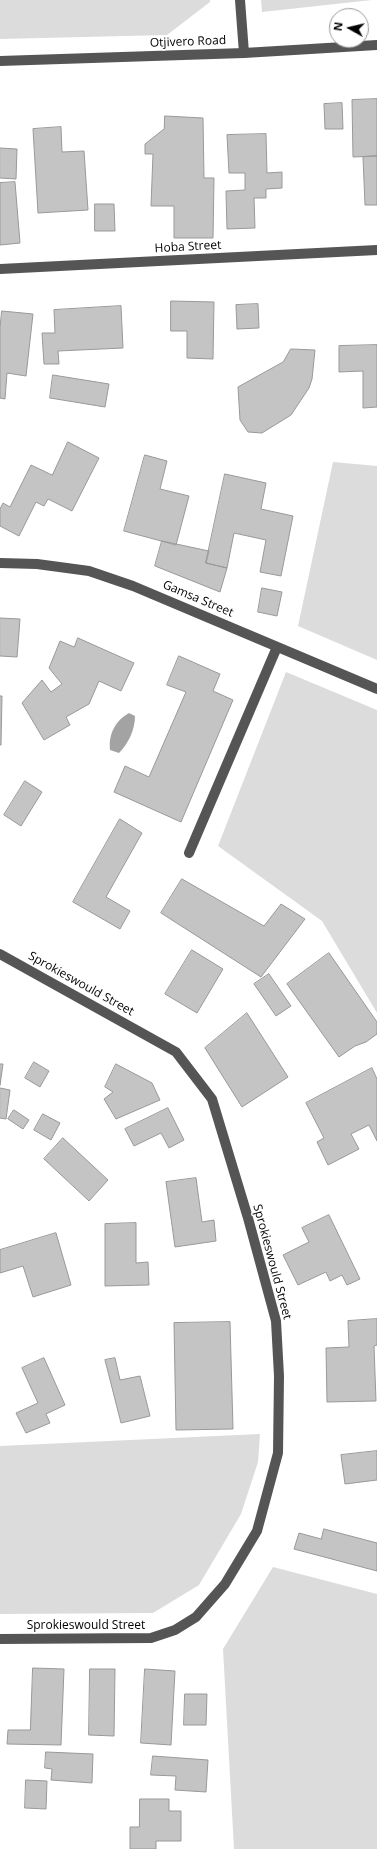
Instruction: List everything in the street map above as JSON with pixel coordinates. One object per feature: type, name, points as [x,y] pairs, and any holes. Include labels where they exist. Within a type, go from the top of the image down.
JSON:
[{"type":"street","points":[[240,0],[244,53]]},
{"type":"street","name":"Otjivero Road","points":[[0,61],[244,53],[377,46]]},
{"type":"street","name":"Hoba Street","points":[[0,269],[377,250]]},
{"type":"street","name":"Gamsa Street","points":[[0,563],[37,564],[89,572],[133,586],[377,689]]},
{"type":"street","points":[[189,853],[277,647]]},
{"type":"street","name":"Sprokieswould Street","points":[[0,954],[176,1052],[212,1099],[248,1218],[276,1321],[279,1376],[278,1453],[257,1532],[225,1584],[196,1616],[175,1630],[150,1638],[0,1639]]},
{"type":"shaded area","points":[[0,0],[210,0],[210,2],[167,35],[0,39]]},
{"type":"shaded area","points":[[261,0],[372,0],[262,12]]},
{"type":"shaded area","points":[[333,462],[377,466],[377,660],[298,626]]},
{"type":"shaded area","points":[[286,672],[377,710],[377,1013],[322,921],[218,846]]},
{"type":"shaded area","points":[[129,713],[135,716],[133,731],[123,749],[119,753],[110,750],[110,738],[114,728],[120,719]]},
{"type":"shaded area","points":[[260,1434],[258,1462],[241,1514],[199,1585],[153,1613],[0,1614],[0,1446]]},
{"type":"shaded area","points":[[273,1567],[377,1594],[377,1849],[234,1849],[223,1649]]},
{"type":"building","points":[[377,99],[377,156],[353,157],[352,100]]},
{"type":"building","points":[[342,103],[343,129],[325,129],[324,104]]},
{"type":"building","points":[[165,116],[203,118],[204,178],[214,178],[213,238],[174,238],[174,206],[151,206],[153,154],[145,154],[145,144],[164,129]]},
{"type":"building","points":[[61,127],[62,152],[84,151],[88,210],[38,213],[33,129]]},
{"type":"building","points":[[266,134],[267,173],[282,172],[282,188],[266,189],[266,198],[254,198],[255,228],[227,229],[226,191],[245,190],[245,173],[229,173],[227,135]]},
{"type":"building","points":[[0,148],[17,149],[16,179],[0,178]]},
{"type":"building","points":[[377,156],[377,205],[365,205],[363,157]]},
{"type":"building","points":[[15,182],[20,243],[0,245],[0,183]]},
{"type":"building","points":[[95,204],[114,204],[115,231],[95,231]]},
{"type":"building","points":[[171,301],[214,302],[213,359],[187,358],[187,331],[171,331]]},
{"type":"building","points":[[258,304],[259,328],[237,329],[236,305]]},
{"type":"building","points":[[121,306],[123,348],[58,351],[59,364],[44,364],[42,333],[55,333],[54,310]]},
{"type":"building","points":[[2,311],[33,314],[26,376],[7,373],[5,399],[0,398],[0,328]]},
{"type":"building","points":[[377,345],[377,407],[363,408],[363,371],[339,372],[339,346]]},
{"type":"building","points":[[291,349],[315,350],[312,379],[309,388],[291,415],[262,433],[248,432],[240,420],[238,387],[283,362]]},
{"type":"building","points":[[53,375],[109,384],[105,407],[50,398]]},
{"type":"building","points":[[68,442],[99,458],[72,511],[48,499],[44,506],[36,502],[19,536],[0,526],[0,509],[3,503],[10,507],[31,465],[52,475]]},
{"type":"building","points":[[145,455],[167,461],[160,489],[189,496],[176,545],[124,531]]},
{"type":"building","points":[[225,474],[266,483],[261,509],[293,516],[281,576],[260,572],[266,540],[234,533],[227,568],[206,563]]},
{"type":"building","points":[[162,541],[209,551],[206,563],[227,568],[220,592],[155,566]]},
{"type":"building","points":[[262,588],[282,592],[277,616],[258,612]]},
{"type":"building","points":[[0,618],[20,619],[17,657],[0,656]]},
{"type":"building","points":[[78,638],[134,663],[121,691],[99,681],[89,704],[66,717],[70,725],[44,740],[22,703],[42,680],[51,692],[62,684],[49,668],[60,641],[74,647]]},
{"type":"building","points":[[179,656],[220,674],[213,691],[233,700],[181,822],[114,792],[125,766],[149,777],[186,692],[167,685]]},
{"type":"building","points":[[0,696],[2,696],[1,745],[0,745]]},
{"type":"building","points":[[25,781],[42,792],[21,826],[4,815]]},
{"type":"building","points":[[120,819],[142,833],[106,897],[130,911],[120,929],[73,902]]},
{"type":"building","points":[[182,879],[264,926],[281,904],[305,919],[261,977],[161,913]]},
{"type":"building","points":[[192,950],[223,969],[197,1013],[165,994]]},
{"type":"building","points":[[329,953],[377,1022],[377,1034],[339,1057],[287,984]]},
{"type":"building","points":[[269,974],[291,1006],[276,1016],[254,984]]},
{"type":"building","points":[[247,1013],[288,1077],[242,1107],[205,1048]]},
{"type":"building","points":[[34,1062],[49,1071],[40,1087],[25,1078]]},
{"type":"building","points":[[0,1064],[3,1064],[0,1085]]},
{"type":"building","points":[[116,1064],[152,1083],[160,1100],[116,1119],[104,1099],[113,1092],[105,1087]]},
{"type":"building","points":[[372,1068],[377,1079],[377,1141],[369,1125],[351,1134],[359,1149],[328,1165],[317,1142],[324,1138],[306,1103]]},
{"type":"building","points":[[0,1088],[10,1090],[6,1119],[0,1118]]},
{"type":"building","points":[[168,1108],[184,1140],[169,1148],[161,1133],[134,1146],[125,1129]]},
{"type":"building","points":[[14,1110],[29,1120],[23,1129],[8,1119]]},
{"type":"building","points":[[43,1114],[60,1123],[51,1140],[34,1130]]},
{"type":"building","points":[[63,1138],[108,1180],[89,1201],[44,1159]]},
{"type":"building","points":[[196,1178],[202,1222],[214,1220],[216,1241],[175,1247],[166,1182]]},
{"type":"building","points":[[329,1215],[360,1279],[347,1285],[342,1275],[330,1281],[326,1272],[298,1285],[283,1255],[309,1242],[302,1228]]},
{"type":"building","points":[[136,1223],[136,1263],[148,1262],[149,1285],[105,1286],[105,1224]]},
{"type":"building","points":[[56,1233],[71,1285],[33,1297],[23,1266],[0,1273],[0,1250]]},
{"type":"building","points":[[377,1319],[377,1345],[374,1346],[376,1401],[327,1402],[326,1348],[349,1347],[348,1321]]},
{"type":"building","points":[[230,1322],[233,1429],[176,1430],[174,1323]]},
{"type":"building","points":[[44,1358],[65,1405],[46,1414],[50,1423],[26,1433],[16,1413],[38,1403],[22,1368]]},
{"type":"building","points":[[115,1358],[120,1380],[140,1376],[150,1416],[121,1423],[105,1360]]},
{"type":"building","points":[[377,1451],[377,1480],[345,1484],[341,1455]]},
{"type":"building","points":[[324,1529],[377,1543],[377,1571],[294,1549],[299,1533],[321,1539]]},
{"type":"building","points":[[33,1668],[64,1669],[61,1745],[7,1744],[8,1730],[30,1730]]},
{"type":"building","points":[[90,1669],[115,1669],[114,1736],[89,1735]]},
{"type":"building","points":[[145,1669],[175,1671],[171,1745],[141,1743]]},
{"type":"building","points":[[185,1694],[207,1694],[206,1725],[184,1725]]},
{"type":"building","points":[[46,1752],[93,1754],[92,1783],[51,1780],[52,1769],[45,1768]]},
{"type":"building","points":[[153,1756],[208,1760],[206,1792],[175,1790],[176,1776],[151,1775]]},
{"type":"building","points":[[26,1780],[47,1781],[46,1809],[25,1808]]},
{"type":"building","points":[[140,1799],[169,1799],[169,1811],[181,1811],[181,1841],[156,1841],[156,1849],[130,1849],[130,1827],[139,1827]]}]
